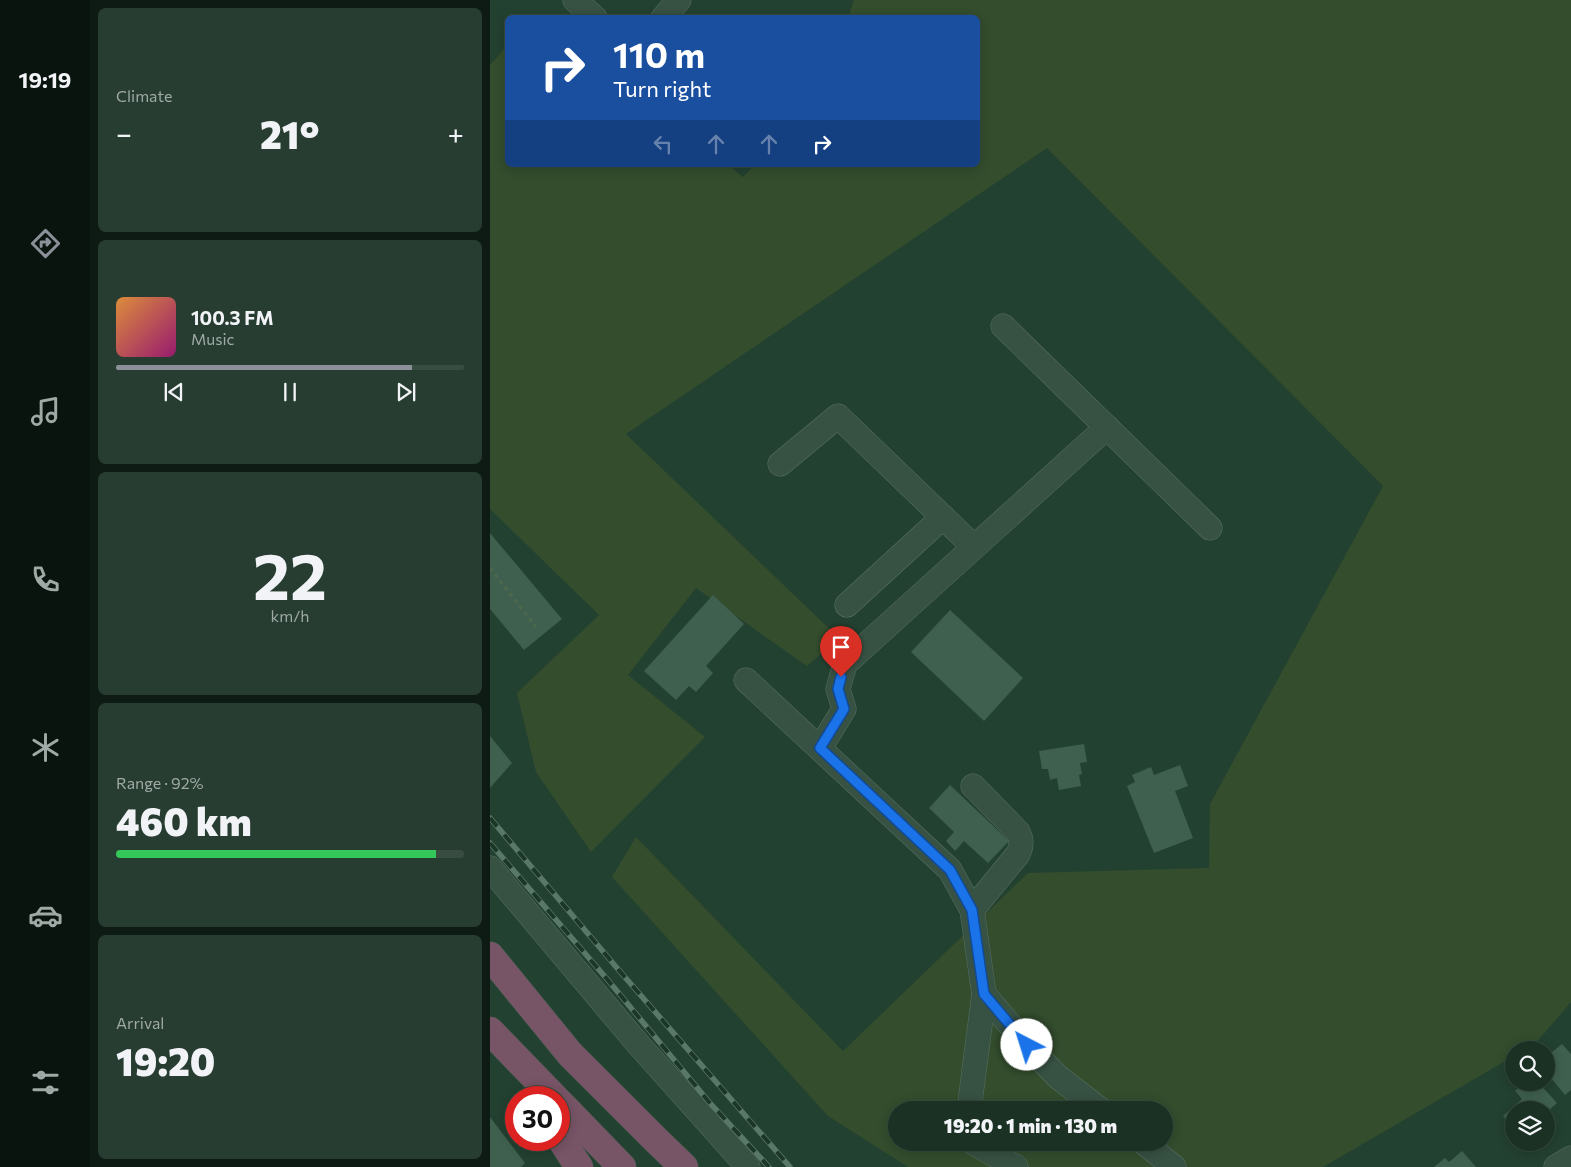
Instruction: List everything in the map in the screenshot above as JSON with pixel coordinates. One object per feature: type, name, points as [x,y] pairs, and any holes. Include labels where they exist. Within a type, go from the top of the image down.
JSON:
[{"type":"highway","points":[[490,956],[570,1054],[684,1167]]},
{"type":"highway","points":[[491,1031],[526,1086]]},
{"type":"highway","points":[[491,1031],[544,1086]]},
{"type":"highway","points":[[570,1113],[622,1167]]},
{"type":"highway","points":[[569,1151],[579,1167]]},
{"type":"street","points":[[575,0],[592,15]]},
{"type":"street","points":[[666,15],[679,0]]},
{"type":"street","points":[[1003,326],[1210,528]]},
{"type":"street","points":[[780,464],[838,416],[974,547]]},
{"type":"street","points":[[820,748],[844,709],[838,689],[845,664],[1107,427]]},
{"type":"street","points":[[847,605],[943,517]]},
{"type":"street","points":[[746,680],[950,870],[972,910],[984,994],[970,1101]]},
{"type":"street","points":[[972,910],[1022,847],[1018,832],[973,786]]},
{"type":"street","points":[[490,868],[638,1044],[748,1167]]},
{"type":"street","points":[[984,994],[1027,1045],[1058,1077],[1089,1101]]},
{"type":"street","points":[[988,1151],[1016,1167]]},
{"type":"street","points":[[1154,1151],[1174,1167]]},
{"type":"street","points":[[1556,1167],[1571,1158]]},
{"type":"path","points":[[490,568],[536,627]]},
{"type":"green space","points":[[854,0],[1571,0],[1571,1002],[1538,1041],[1505,1041],[1505,1061],[1323,1167],[908,1167],[828,1116],[612,877],[636,837],[843,1051],[1028,873],[1209,868],[1210,804],[1383,486],[1047,148],[626,434],[839,638],[807,666],[696,588],[628,675],[705,737],[591,852],[536,772],[517,693],[599,615],[490,509],[490,65],[505,48],[505,167],[730,167],[743,177],[753,167],[980,167],[980,15],[849,15]]},
{"type":"building","points":[[490,533],[562,619],[524,650],[490,609]]},
{"type":"building","points":[[713,595],[744,624],[706,666],[713,673],[696,692],[689,686],[676,700],[644,671]]},
{"type":"building","points":[[950,610],[1023,678],[984,721],[911,652]]},
{"type":"building","points":[[490,736],[512,763],[490,788]]},
{"type":"building","points":[[1084,744],[1087,762],[1080,763],[1082,774],[1079,775],[1081,786],[1059,790],[1057,778],[1050,780],[1048,769],[1042,769],[1039,751]]},
{"type":"building","points":[[1180,765],[1188,786],[1175,791],[1193,838],[1154,853],[1127,786],[1135,782],[1132,775],[1151,767],[1154,775]]},
{"type":"building","points":[[950,785],[1009,841],[988,863],[964,841],[955,851],[946,841],[954,832],[929,808]]},
{"type":"building","points":[[1562,1044],[1571,1054],[1571,1090],[1565,1095],[1555,1083],[1555,1050]]},
{"type":"building","points":[[1515,1091],[1546,1091],[1557,1103],[1555,1105],[1555,1101],[1520,1101],[1522,1099]]},
{"type":"building","points":[[490,1117],[505,1137],[505,1151],[516,1151],[525,1163],[521,1167],[490,1167]]},
{"type":"building","points":[[1462,1151],[1476,1167],[1434,1167],[1445,1158],[1449,1162]]},
{"type":"railway","points":[[490,818],[790,1167]]},
{"type":"railway","points":[[490,843],[607,979],[709,1102],[769,1167]]},
{"type":"route","points":[[841,677],[838,689],[844,709],[820,748],[950,870],[972,910],[984,994],[1027,1045]]}]
